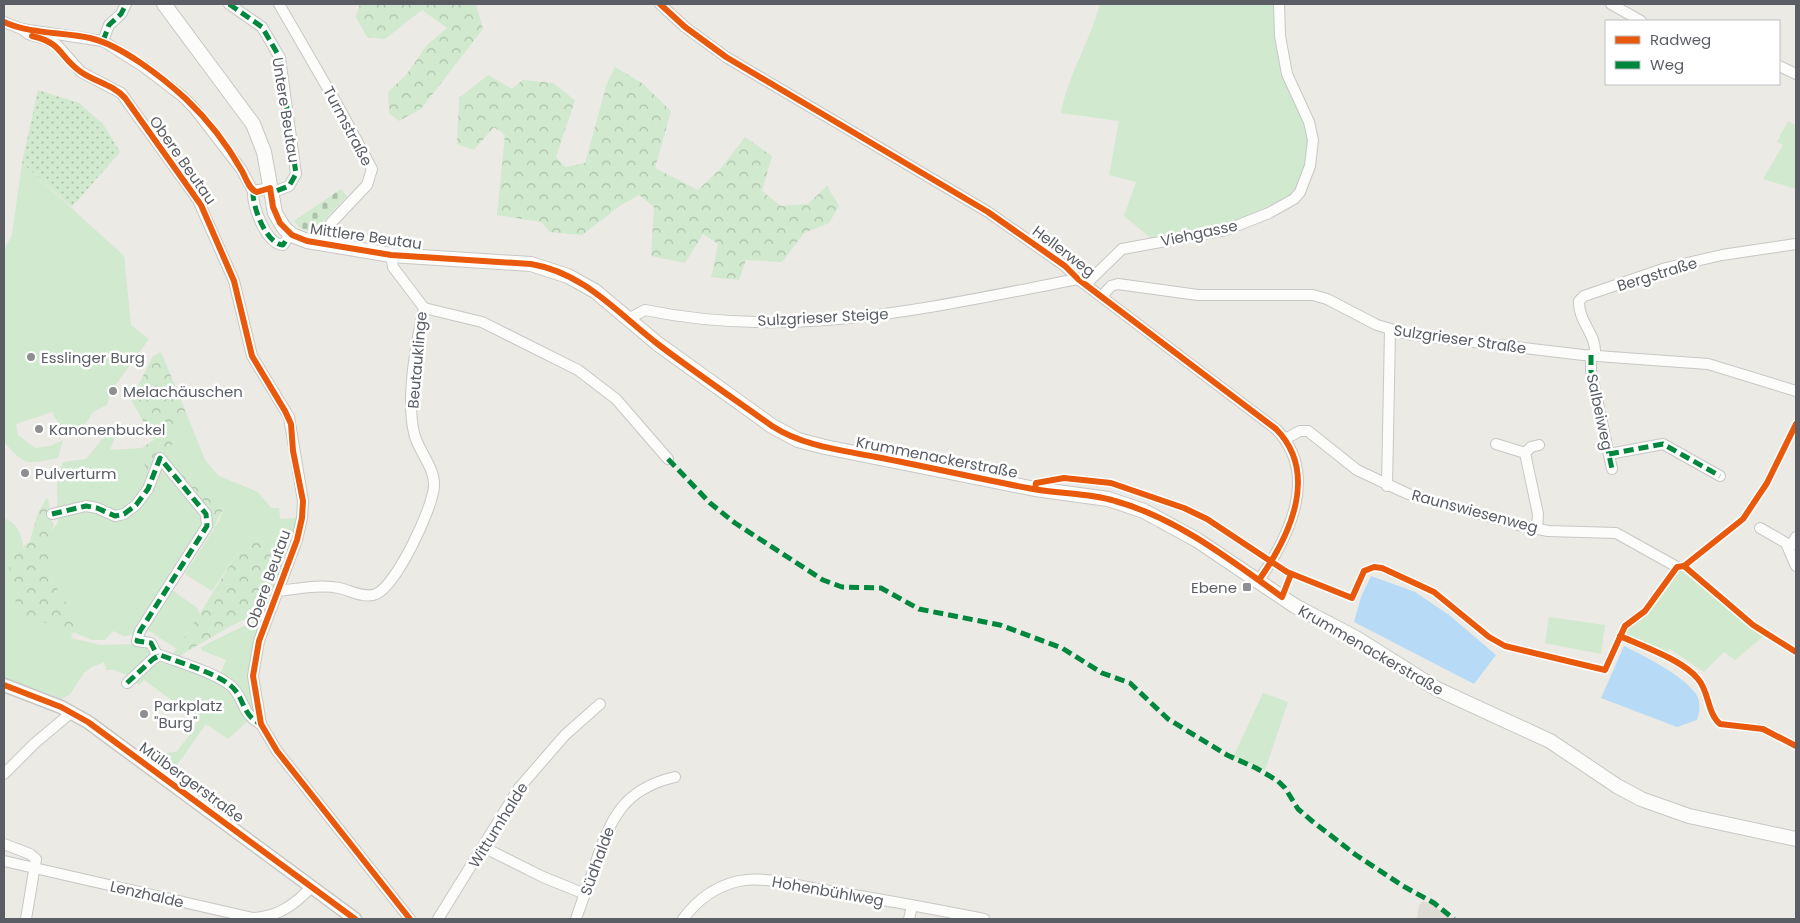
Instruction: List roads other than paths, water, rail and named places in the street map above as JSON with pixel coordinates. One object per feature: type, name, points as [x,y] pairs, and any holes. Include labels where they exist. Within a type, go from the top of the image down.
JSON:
[{"type":"main road","name":"Mittlere Beutau","points":[[164,4],[249,116],[264,152],[270,191],[277,218],[290,234],[300,240],[391,255],[538,265],[588,285],[628,319]]},
{"type":"main road","name":"Krummenackerstraße","points":[[628,319],[658,344],[790,437],[825,447],[1026,487],[1116,501],[1164,521],[1220,554],[1295,606],[1356,638],[1437,689],[1550,741],[1617,786],[1641,799],[1689,816],[1796,839]]},
{"type":"street","points":[[103,41],[109,25],[121,14],[126,4]]},
{"type":"street","name":"Untere Beutau","points":[[229,4],[262,27],[280,58],[296,174],[289,186],[270,191]]},
{"type":"street","name":"Turmstraße","points":[[279,4],[372,169],[367,185],[331,223],[326,245]]},
{"type":"street","name":"Hellerweg","points":[[660,4],[685,27],[726,57],[988,212],[1065,266],[1082,281],[1256,412],[1285,440],[1297,470],[1298,500],[1290,524],[1259,580]]},
{"type":"street","name":"Viehgasse","points":[[1082,281],[1122,249],[1226,230],[1269,213],[1299,194],[1308,174],[1313,152],[1313,140],[1308,122],[1287,74],[1280,36],[1279,4]]},
{"type":"street","points":[[1611,4],[1639,20]]},
{"type":"street","points":[[4,22],[46,35],[103,41],[144,67],[189,102],[235,161],[253,191],[258,215],[274,242],[283,245],[290,234]]},
{"type":"street","name":"Obere Beutau","points":[[46,35],[81,72],[113,88],[125,98],[200,203],[230,270],[252,356],[289,417],[303,501],[302,518],[297,540],[263,629],[254,664],[255,692],[261,724],[277,751],[410,919]]},
{"type":"street","points":[[1780,66],[1796,74]]},
{"type":"street","points":[[253,191],[270,191]]},
{"type":"street","name":"Bergstraße","points":[[1593,355],[1595,341],[1582,320],[1580,311],[1579,301],[1584,296],[1666,268],[1730,254],[1796,244]]},
{"type":"street","name":"Beutauklinge","points":[[278,591],[334,587],[370,596],[377,594],[397,571],[423,525],[433,497],[434,479],[418,446],[412,417],[415,360],[424,308],[393,267],[391,255]]},
{"type":"street","name":"Sulzgrieser Steige","points":[[628,319],[644,310],[683,317],[769,322],[856,319],[926,309],[1082,281]]},
{"type":"street","name":"Sulzgrieser Straße","points":[[1102,296],[1111,286],[1118,284],[1205,295],[1313,295],[1327,299],[1390,330],[1416,335],[1593,355],[1714,365],[1796,392]]},
{"type":"street","points":[[424,308],[482,322],[578,370],[616,399],[668,459]]},
{"type":"street","points":[[1387,486],[1390,330]]},
{"type":"street","name":"Salbeiweg","points":[[1593,355],[1591,371],[1612,469]]},
{"type":"street","name":"Raunswiesenweg","points":[[1285,440],[1300,431],[1308,431],[1348,464],[1387,486],[1428,500],[1537,528],[1552,531],[1616,533],[1676,568]]},
{"type":"street","points":[[1496,444],[1525,453]]},
{"type":"street","points":[[1609,454],[1663,444],[1720,476]]},
{"type":"street","points":[[1525,453],[1531,447],[1540,445]]},
{"type":"street","points":[[1525,453],[1530,466],[1538,514],[1537,528]]},
{"type":"street","points":[[52,514],[86,506],[97,508],[115,516],[124,514],[136,505],[148,489],[160,458],[206,514],[208,518],[207,526],[141,627],[137,641],[151,643],[157,655],[228,684],[236,693],[249,716],[261,724]]},
{"type":"street","points":[[1760,528],[1782,539],[1789,549],[1796,566]]},
{"type":"street","points":[[1789,549],[1796,537]]},
{"type":"street","points":[[127,683],[157,655]]},
{"type":"street","name":"Mülbergerstraße","points":[[4,686],[72,712],[96,727],[355,919]]},
{"type":"street","name":"Wittumhalde","points":[[438,919],[519,788],[569,739],[600,704]]},
{"type":"street","points":[[4,774],[35,743],[72,712]]},
{"type":"street","name":"Südhalde","points":[[576,919],[607,831],[621,807],[648,786],[675,777]]},
{"type":"street","points":[[4,844],[32,855],[36,859],[26,919]]},
{"type":"street","points":[[483,848],[543,877],[585,894]]},
{"type":"street","name":"Lenzhalde","points":[[4,861],[253,918],[266,917],[289,907],[312,886]]},
{"type":"street","name":"Hohenbühlweg","points":[[683,919],[692,908],[712,892],[733,882],[753,879],[984,919]]},
{"type":"street","points":[[909,919],[912,906]]},
{"type":"water","points":[[1371,576],[1415,592],[1449,615],[1496,655],[1474,684],[1354,622],[1361,597]]},
{"type":"water","points":[[1624,646],[1663,667],[1690,687],[1699,700],[1697,720],[1677,727],[1601,698]]},
{"type":"place","name":"Esslinger Burg","points":[[31,357]]},
{"type":"place","name":"Melachäuschen","points":[[113,391]]},
{"type":"place","name":"Kanonenbuckel","points":[[39,429]]},
{"type":"place","name":"Pulverturm","points":[[25,473]]},
{"type":"place","name":"Ebene","points":[[1247,587]]},
{"type":"place","name":"Parkplatz \"Burg\"","points":[[144,714]]}]
